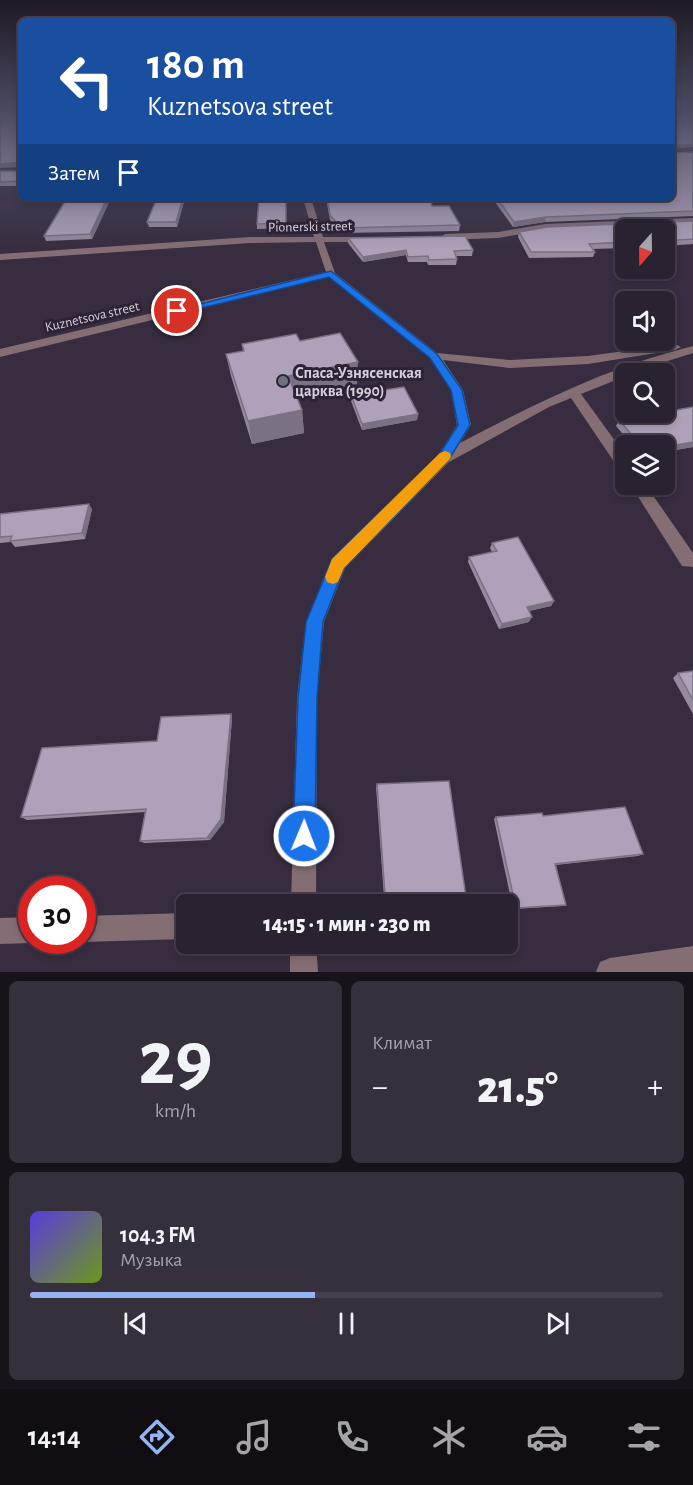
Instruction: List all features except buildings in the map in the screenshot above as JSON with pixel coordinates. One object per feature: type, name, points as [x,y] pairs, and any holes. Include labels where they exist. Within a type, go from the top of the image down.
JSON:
[{"type":"street","points":[[303,894],[307,698],[315,622],[338,564],[444,458],[464,425],[457,390],[434,356],[331,274],[309,201]]},
{"type":"street","points":[[429,237],[498,235],[545,227],[693,221]]},
{"type":"street","name":"Pionerski street","points":[[0,257],[250,240],[374,238]]},
{"type":"street","name":"Kuznetsova street","points":[[0,353],[331,274]]},
{"type":"street","points":[[434,356],[510,364],[588,360],[693,347]]},
{"type":"street","points":[[444,458],[544,404],[693,347]]},
{"type":"street","points":[[573,392],[615,452]]},
{"type":"street","points":[[644,495],[688,561],[693,560]]},
{"type":"street","points":[[96,929],[176,926]]},
{"type":"street","points":[[0,931],[18,930]]},
{"type":"street","points":[[303,954],[304,972]]},
{"type":"street","points":[[610,972],[693,959]]},
{"type":"slow traffic","points":[[333,577],[338,564],[445,456]]},
{"type":"place","name":"Спаса-Узнясенская царква (1990)","points":[[283,381]]},
{"type":"route","points":[[177,311],[331,274],[434,356],[457,390],[464,425],[444,458],[338,564],[315,622],[307,698],[304,836]]}]
